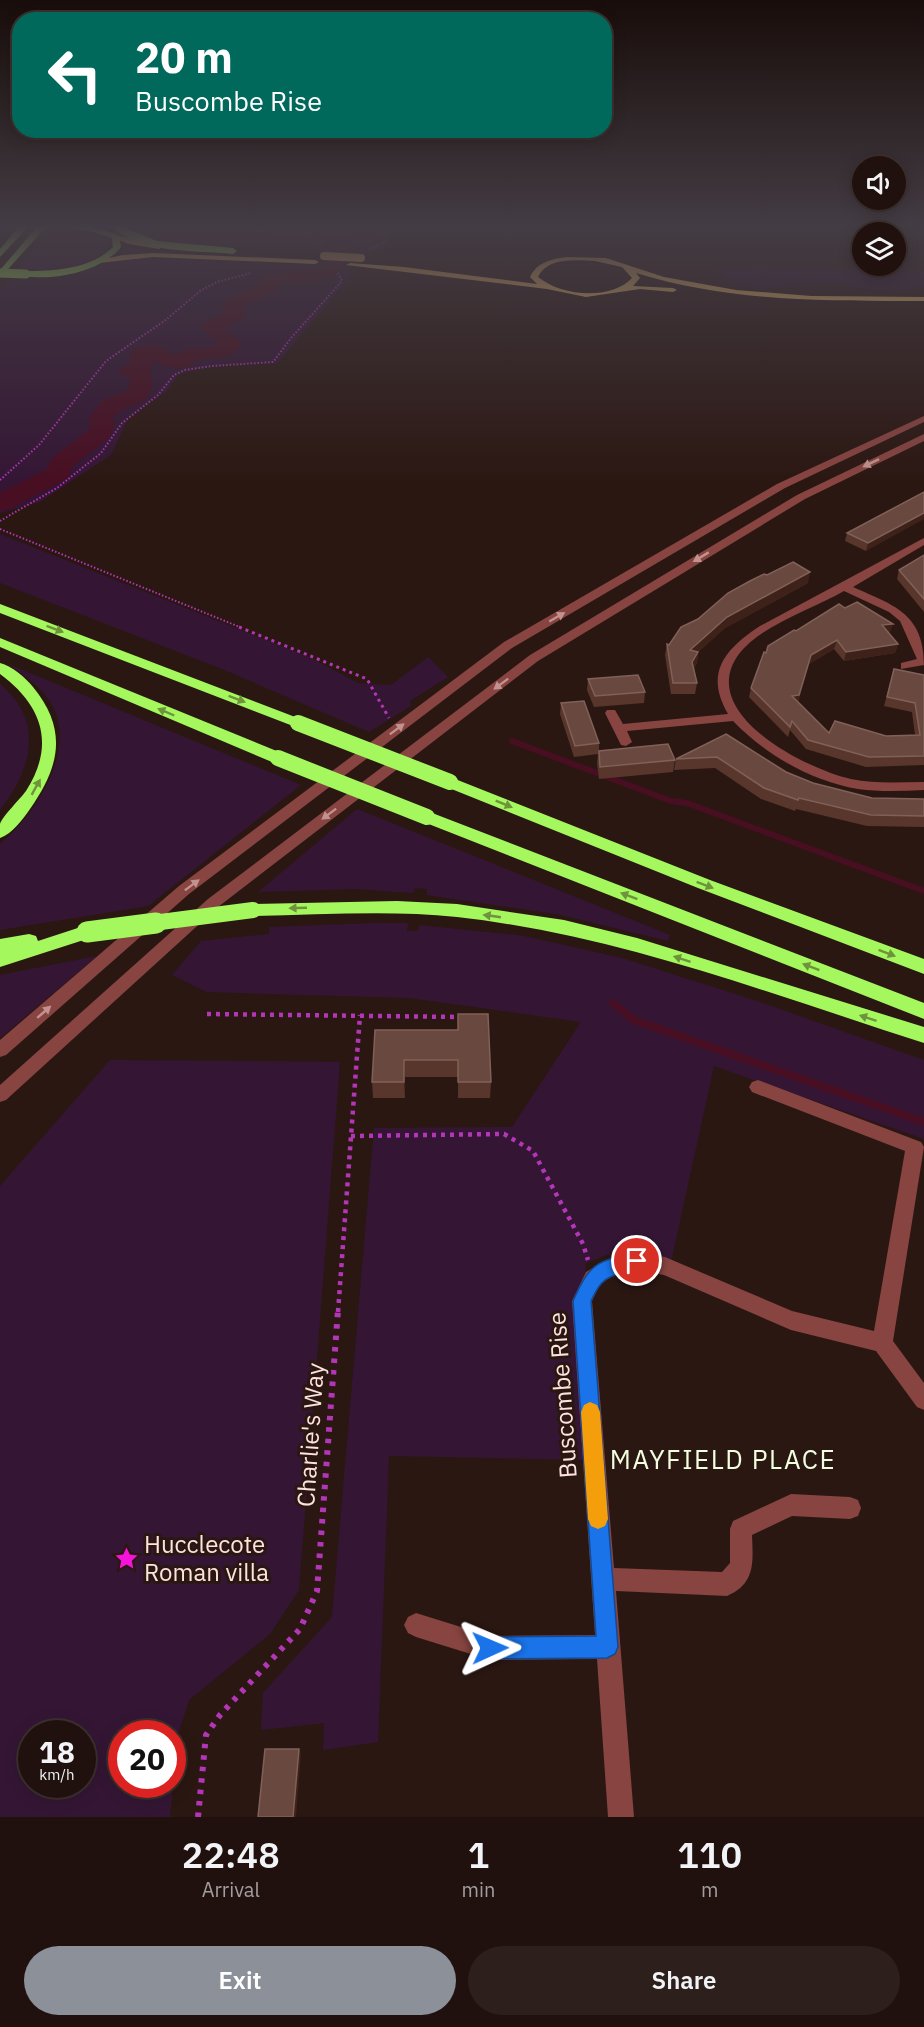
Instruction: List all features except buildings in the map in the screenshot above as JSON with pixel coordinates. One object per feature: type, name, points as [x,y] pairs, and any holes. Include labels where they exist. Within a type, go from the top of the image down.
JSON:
[{"type":"highway","points":[[0,608],[450,782],[704,884],[924,967]]},
{"type":"highway","points":[[0,642],[278,758],[924,1011]]},
{"type":"highway","points":[[0,667],[17,677],[30,689],[47,719],[50,736],[44,774],[27,803],[0,832]]},
{"type":"highway","points":[[0,946],[253,910],[397,907],[457,911],[564,927],[637,945],[924,1035]]},
{"type":"highway","points":[[0,960],[87,932]]},
{"type":"street","points":[[0,1050],[184,890],[508,645],[781,486],[924,419]]},
{"type":"street","points":[[0,1095],[213,903],[534,658],[801,497],[924,437]]},
{"type":"street","points":[[924,541],[751,637],[733,654],[724,669],[722,684],[727,704],[763,744],[804,767],[851,783],[891,787],[924,786]]},
{"type":"street","points":[[844,587],[893,610],[905,619],[924,661],[904,666]]},
{"type":"street","points":[[612,713],[626,742]]},
{"type":"street","points":[[619,728],[737,717]]},
{"type":"street","points":[[758,1087],[915,1147],[882,1343]]},
{"type":"street","points":[[593,1278],[612,1266],[637,1261],[665,1266],[791,1320],[882,1343],[924,1400]]},
{"type":"street","name":"Buscombe Rise","points":[[593,1278],[582,1301],[621,1817]]},
{"type":"street","points":[[603,1579],[727,1584],[742,1566],[741,1529],[791,1505],[850,1508]]},
{"type":"street","points":[[417,1624],[490,1648],[607,1647]]},
{"type":"path","points":[[0,480],[39,445],[106,361],[175,312]]},
{"type":"path","points":[[0,521],[57,488],[101,453],[122,423],[158,395],[174,375],[185,370],[212,366],[273,362],[314,312]]},
{"type":"path","points":[[0,529],[367,679]]},
{"type":"path","points":[[207,1014],[465,1017]]},
{"type":"path","name":"Charlie's Way","points":[[198,1817],[206,1735],[220,1715],[300,1629],[317,1591],[360,1016]]},
{"type":"path","points":[[351,1136],[504,1134],[533,1151],[583,1244],[593,1278]]},
{"type":"shaded area","points":[[0,312],[321,312],[277,363],[212,366],[179,374],[167,391],[129,417],[111,455],[40,502],[0,513]]},
{"type":"shaded area","points":[[0,534],[309,657],[358,683],[391,685],[428,657],[448,677],[410,701],[411,706],[369,732],[222,669],[0,583]]},
{"type":"shaded area","points":[[8,664],[301,785],[148,906],[0,930],[0,844],[26,818],[38,801],[55,765],[59,746],[59,727],[50,702],[34,684]]},
{"type":"shaded area","points":[[0,684],[14,699],[23,714],[28,729],[29,746],[20,778],[0,810]]},
{"type":"shaded area","points":[[357,809],[670,935],[668,941],[561,915],[427,895],[427,889],[415,888],[413,893],[356,889],[258,892]]},
{"type":"shaded area","points":[[408,923],[407,931],[418,931],[419,925],[524,936],[622,958],[760,1002],[924,1060],[924,1139],[714,1066],[671,1262],[625,1248],[586,1263],[582,1301],[594,1460],[389,1456],[378,1742],[323,1750],[324,1723],[261,1730],[263,1693],[332,1617],[374,1128],[512,1127],[581,1022],[410,998],[207,992],[172,975],[201,941],[269,934],[269,927]]},
{"type":"shaded area","points":[[97,956],[13,1027],[0,1038],[0,975]]},
{"type":"shaded area","points":[[110,1060],[340,1062],[299,1590],[270,1634],[189,1700],[183,1720],[108,1720],[108,1798],[172,1798],[170,1817],[0,1817],[0,1186]]},
{"type":"waterway","points":[[0,503],[59,473],[61,463],[100,433],[103,426],[101,417],[110,406],[140,394],[141,374],[130,370],[142,364],[141,354],[158,352],[169,360],[182,362],[183,358],[197,353],[217,353],[229,347],[231,343],[210,327],[236,314],[234,312]]},
{"type":"waterway","points":[[512,741],[671,801],[687,803],[924,891]]},
{"type":"waterway","points":[[613,1003],[634,1020],[924,1122]]},
{"type":"slow traffic","points":[[590,1412],[598,1519]]},
{"type":"place","name":"Hucclecote Roman villa","points":[[126,1559]]},
{"type":"district","name":"MAYFIELD PLACE","points":[[723,1460]]},
{"type":"route","points":[[490,1648],[607,1647],[582,1301],[593,1278],[612,1266],[637,1261]]}]
